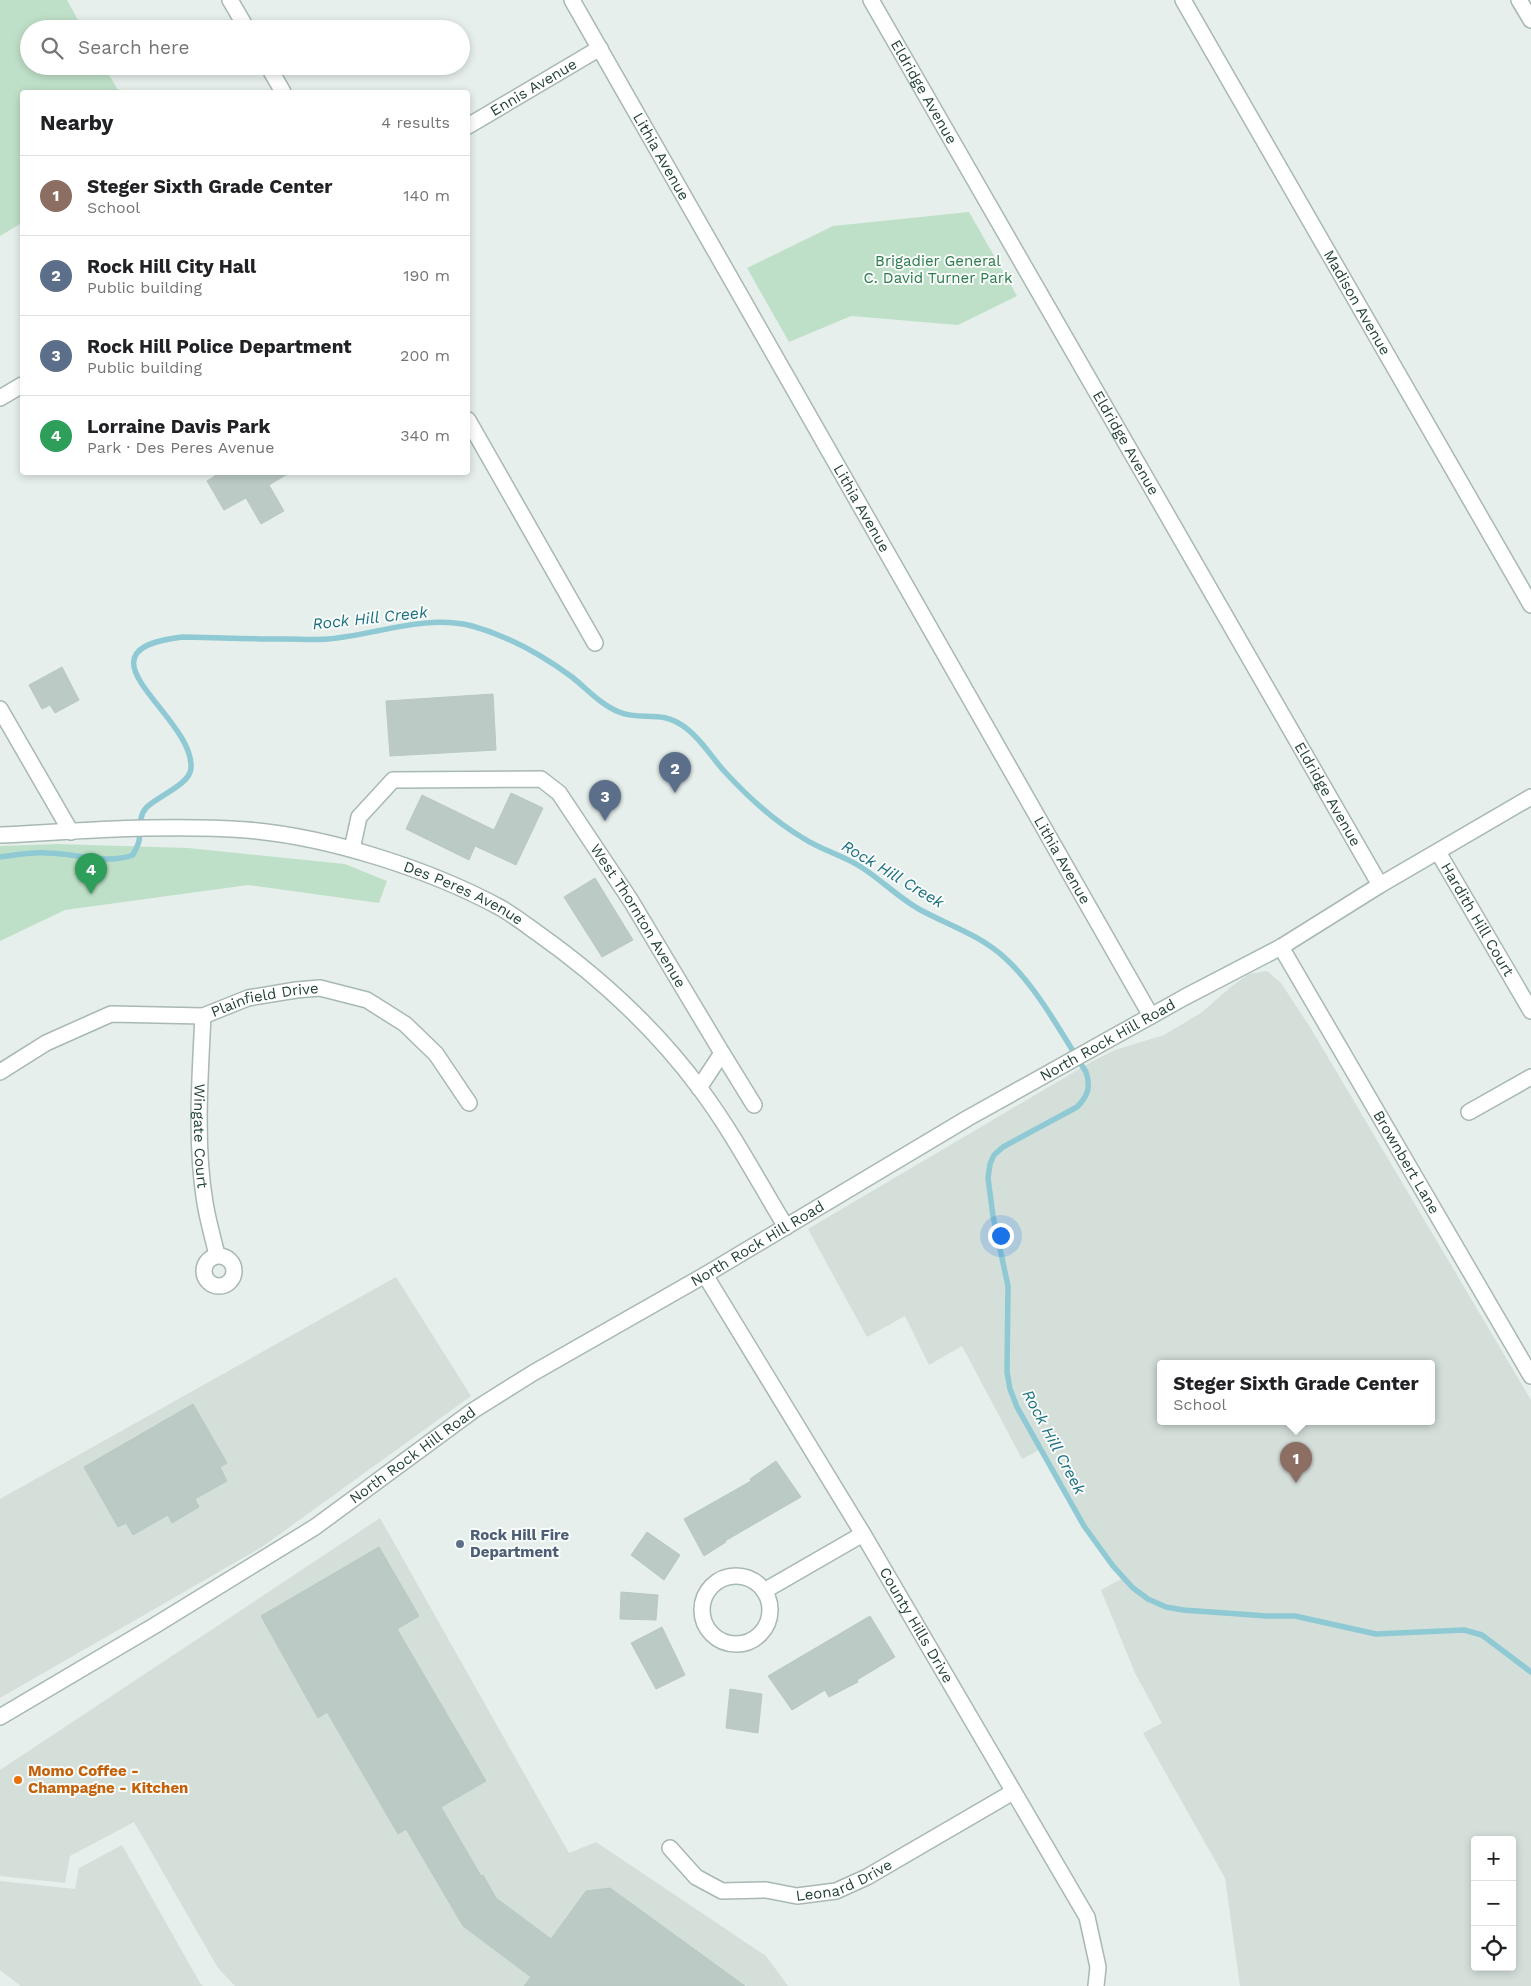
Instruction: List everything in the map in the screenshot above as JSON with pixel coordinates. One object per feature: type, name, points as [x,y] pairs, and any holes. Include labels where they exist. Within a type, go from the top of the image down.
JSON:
[{"type":"street","points":[[230,0],[242,20]]},
{"type":"street","name":"Lithia Avenue","points":[[572,0],[1151,1016]]},
{"type":"street","name":"Eldridge Avenue","points":[[871,0],[1380,885]]},
{"type":"street","name":"Madison Avenue","points":[[1183,0],[1531,605]]},
{"type":"street","points":[[1519,0],[1531,20]]},
{"type":"street","name":"Ennis Avenue","points":[[470,125],[600,48]]},
{"type":"street","points":[[273,75],[282,90]]},
{"type":"street","points":[[0,398],[20,386]]},
{"type":"street","points":[[470,424],[594,643]]},
{"type":"street","points":[[0,709],[71,832]]},
{"type":"street","name":"West Thornton Avenue","points":[[352,849],[358,817],[393,780],[541,779],[559,793],[631,901],[754,1105]]},
{"type":"street","name":"North Rock Hill Road","points":[[0,1717],[316,1527],[474,1410],[533,1373],[705,1275],[865,1178],[1056,1069],[1281,947],[1380,885],[1531,797]]},
{"type":"street","name":"Des Peres Avenue","points":[[0,835],[149,829],[248,830],[352,849],[434,877],[502,908],[566,953],[629,1009],[699,1088],[721,1119],[786,1227]]},
{"type":"street","name":"Hardith Hill Court","points":[[1438,852],[1531,1011]]},
{"type":"street","name":"Brownbert Lane","points":[[1281,947],[1531,1376]]},
{"type":"street","name":"Plainfield Drive","points":[[0,1072],[46,1043],[111,1014],[203,1016],[248,998],[320,988],[366,1000],[405,1024],[436,1054],[469,1103]]},
{"type":"street","name":"Wingate Court","points":[[203,1016],[200,1082],[201,1162],[205,1202],[217,1255]]},
{"type":"street","points":[[699,1088],[722,1053]]},
{"type":"street","points":[[1469,1112],[1531,1078]]},
{"type":"street","name":"County Hills Drive","points":[[705,1275],[863,1534],[1087,1917],[1098,1967],[1096,1986]]},
{"type":"street","points":[[764,1590],[863,1534]]},
{"type":"street","points":[[728,1577],[742,1577],[754,1581],[764,1590],[769,1603],[770,1616],[765,1628],[756,1638],[744,1643],[731,1644],[718,1639],[709,1630],[703,1618],[703,1605],[707,1592],[716,1583],[728,1577]]},
{"type":"street","name":"Leonard Drive","points":[[670,1848],[696,1877],[722,1891],[766,1890],[797,1896],[836,1891],[867,1877],[1014,1792]]},
{"type":"shaded area","points":[[1267,971],[1281,983],[1310,1027],[1531,1400],[1531,1986],[1240,1986],[1225,1878],[1143,1733],[1162,1723],[1135,1673],[1101,1590],[1123,1578],[1073,1506],[1043,1448],[1022,1459],[962,1346],[929,1365],[905,1316],[867,1337],[808,1229],[1091,1062],[1115,1050],[1164,1035],[1201,1013],[1249,974]]},
{"type":"shaded area","points":[[396,1277],[471,1396],[262,1547],[0,1698],[0,1499]]},
{"type":"shaded area","points":[[380,1518],[569,1853],[596,1842],[766,1956],[788,1986],[235,1986],[218,1968],[134,1822],[70,1856],[65,1883],[0,1876],[0,1770]]},
{"type":"shaded area","points":[[122,1845],[203,1986],[21,1986],[0,1970],[0,1881],[75,1889],[79,1868]]},
{"type":"green space","points":[[0,0],[67,0],[78,20],[20,20],[20,75],[109,75],[118,90],[20,90],[20,224],[0,236]]},
{"type":"green space","name":"Brigadier General C. David Turner Park","points":[[969,212],[1017,296],[958,325],[851,316],[789,342],[747,268],[833,226]]},
{"type":"green space","points":[[57,844],[188,848],[345,864],[387,881],[379,903],[248,885],[65,910],[0,941],[0,846]]},
{"type":"building","points":[[216,475],[286,475],[269,485],[284,511],[261,524],[246,498],[224,510],[207,481]]},
{"type":"building","points":[[62,667],[79,700],[55,713],[50,705],[42,709],[29,685]]},
{"type":"building","points":[[493,694],[496,750],[390,756],[386,701]]},
{"type":"building","points":[[511,793],[543,808],[516,865],[475,846],[469,860],[406,829],[422,795],[494,830]]},
{"type":"building","points":[[595,878],[633,940],[602,957],[564,897]]},
{"type":"building","points":[[193,1404],[227,1463],[220,1467],[227,1481],[195,1499],[199,1507],[172,1523],[168,1515],[133,1535],[126,1523],[118,1527],[84,1467]]},
{"type":"building","points":[[776,1461],[801,1497],[725,1541],[704,1556],[684,1519],[751,1481],[750,1479]]},
{"type":"building","points":[[647,1532],[680,1555],[664,1580],[631,1555]]},
{"type":"building","points":[[379,1547],[419,1616],[397,1629],[486,1781],[441,1807],[496,1898],[551,1939],[586,1891],[610,1888],[745,1986],[524,1986],[531,1977],[463,1926],[406,1829],[398,1834],[327,1712],[318,1718],[261,1616]]},
{"type":"building","points":[[621,1592],[658,1595],[656,1620],[620,1619]]},
{"type":"building","points":[[870,1616],[895,1657],[857,1680],[858,1682],[829,1697],[825,1690],[792,1710],[768,1676]]},
{"type":"building","points":[[662,1627],[685,1675],[656,1689],[631,1643]]},
{"type":"building","points":[[730,1689],[762,1694],[758,1733],[726,1728]]},
{"type":"waterway","name":"Rock Hill Creek","points":[[0,857],[57,853],[112,859],[133,855],[139,841],[143,812],[151,804],[185,780],[191,768],[187,748],[175,727],[144,688],[135,670],[135,656],[150,644],[183,637],[323,639],[436,622],[472,626],[499,635],[549,661],[612,709],[628,715],[668,718],[677,722],[697,738],[720,767],[743,790],[782,824],[810,842],[861,867],[917,908],[974,936],[1005,958],[1039,997],[1086,1072],[1088,1091],[1081,1103],[1077,1107],[1003,1147],[994,1155],[990,1164],[988,1178],[993,1216],[1008,1286],[1007,1372],[1010,1389],[1017,1407],[1084,1526],[1113,1566],[1133,1588],[1148,1599],[1166,1607],[1267,1616],[1295,1616],[1376,1634],[1464,1630],[1482,1635],[1531,1672]]},
{"type":"place","name":"Rock Hill City Hall","points":[[675,793]]},
{"type":"place","name":"Rock Hill Police Department","points":[[605,821]]},
{"type":"place","name":"Lorraine Davis Park","points":[[91,894]]},
{"type":"place","name":"Steger Sixth Grade Center","points":[[1296,1483]]},
{"type":"place","name":"Rock Hill Fire Department","points":[[460,1544]]},
{"type":"place","name":"Momo Coffee - Champagne - Kitchen","points":[[18,1780]]}]
